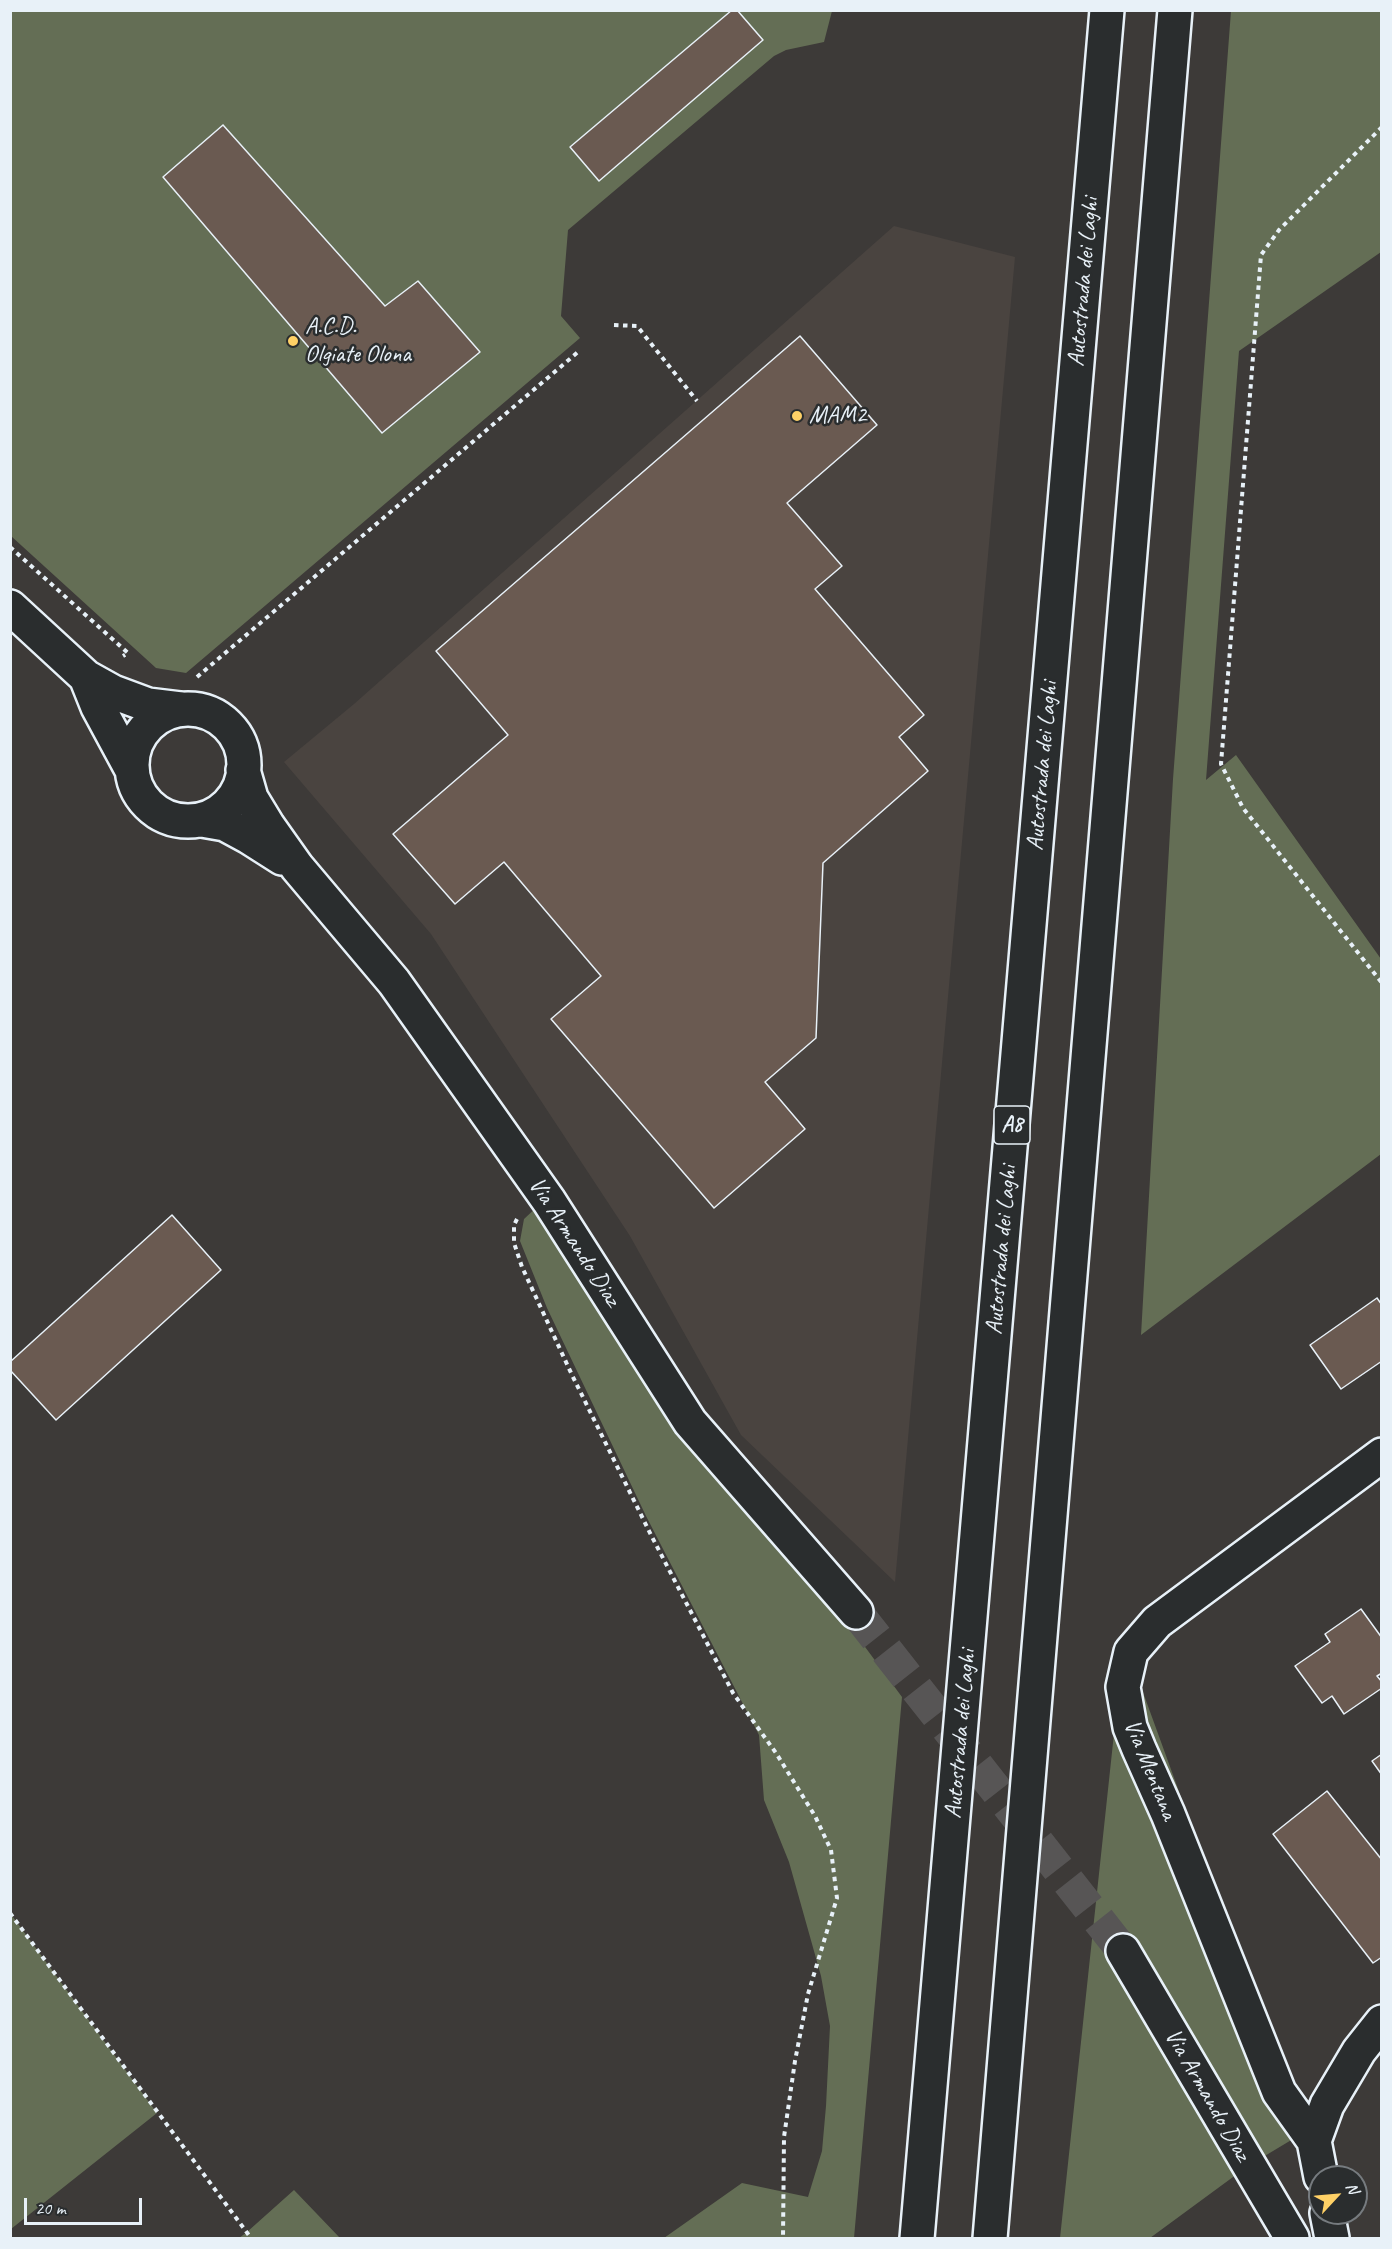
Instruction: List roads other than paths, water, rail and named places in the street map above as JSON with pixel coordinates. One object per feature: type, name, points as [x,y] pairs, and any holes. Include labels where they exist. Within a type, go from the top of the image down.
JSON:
[{"type":"main road","name":"Autostrada dei Laghi","points":[[917,2238],[1107,10]]},
{"type":"main road","points":[[990,2238],[1175,10]]},
{"type":"main road","name":"Via Armando Diaz","points":[[10,607],[86,677],[113,692],[148,705],[186,695],[200,711],[218,718],[232,732],[242,751],[243,770],[251,798],[297,867],[394,982],[542,1191],[690,1422],[856,1612]]},
{"type":"main road","name":"Via Armando Diaz","points":[[86,677],[98,707],[132,770],[134,782],[148,805],[164,816],[182,821],[202,820],[225,824],[297,867]]},
{"type":"main road","points":[[132,770],[135,744],[146,727],[186,695]]},
{"type":"main road","points":[[202,820],[220,812],[227,806],[238,789],[243,770]]},
{"type":"main road","name":"Via Mentana","points":[[1319,2165],[1314,2141],[1279,2092],[1130,1727],[1123,1687],[1131,1652],[1157,1622],[1382,1455]]},
{"type":"main road","name":"Via Armando Diaz","points":[[1123,1952],[1292,2238]]},
{"type":"main road","points":[[1314,2141],[1327,2105],[1359,2051],[1382,2022]]},
{"type":"tunnel","points":[[856,1612],[1123,1951]]},
{"type":"place","name":"A.C.D. Olgiate Olona","points":[[293,341]]},
{"type":"place","name":"MAM2","points":[[797,416]]}]
